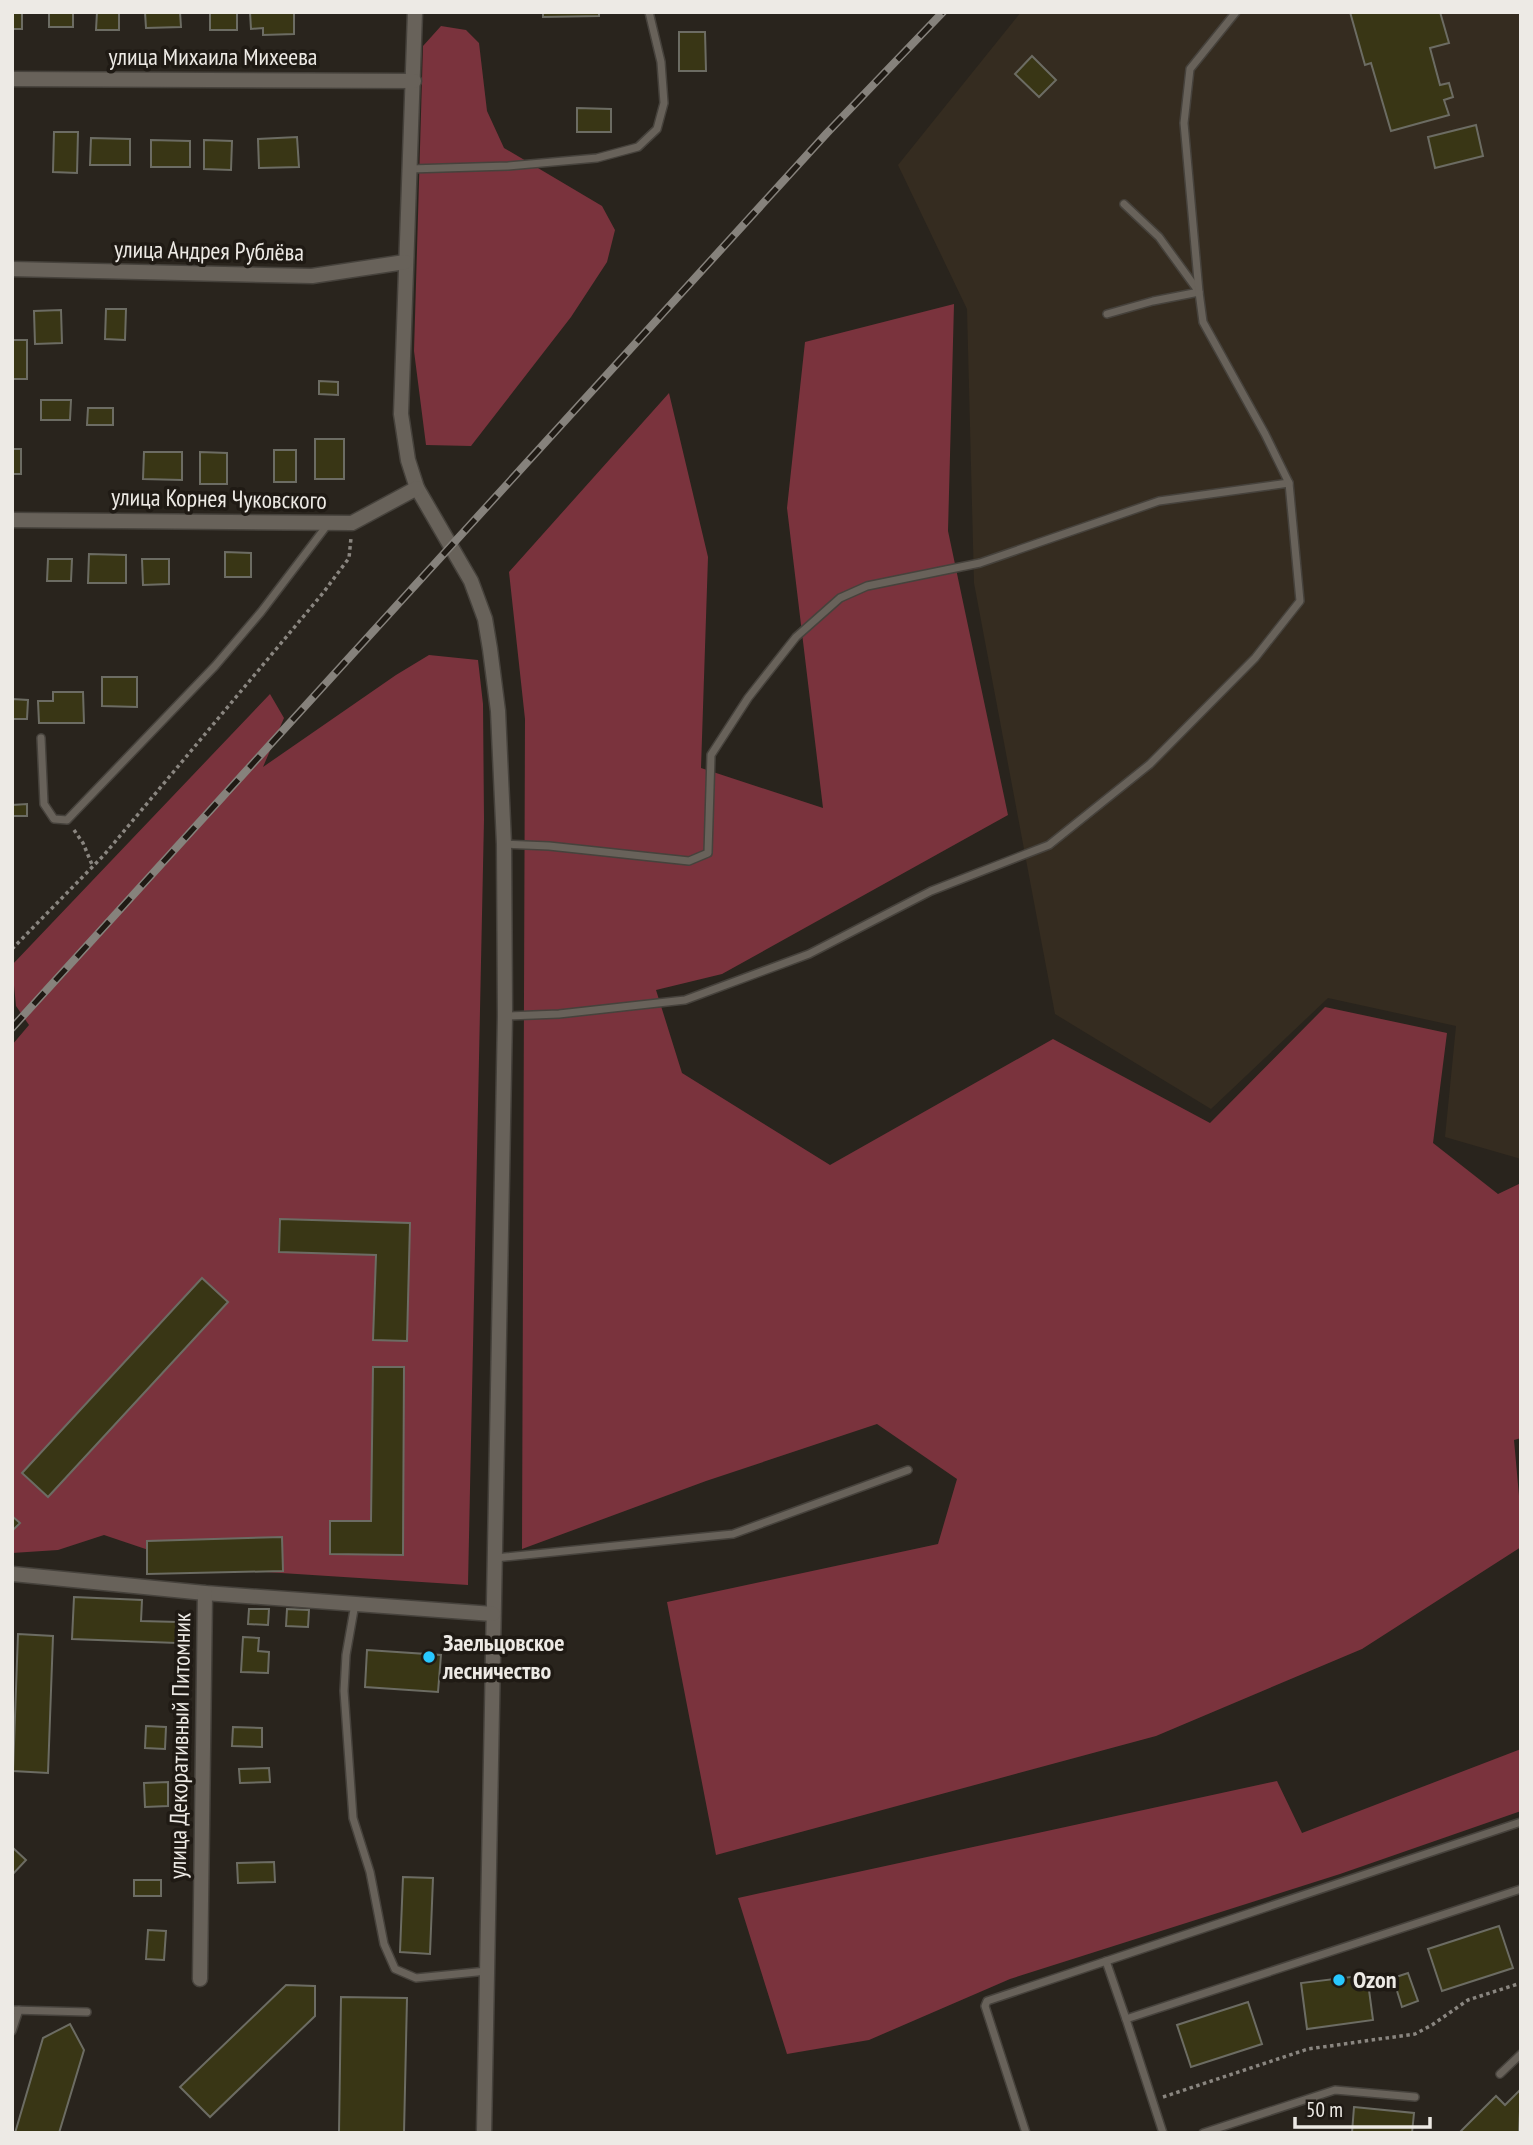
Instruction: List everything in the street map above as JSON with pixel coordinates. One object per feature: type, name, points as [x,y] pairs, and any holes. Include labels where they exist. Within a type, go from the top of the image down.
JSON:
[{"type":"street","points":[[415,12],[401,414],[408,460],[416,488],[471,581],[485,619],[498,711],[504,844],[505,1016],[484,2133]]},
{"type":"street","name":"улица Михаила Михеева","points":[[12,79],[414,82]]},
{"type":"street","name":"улица Андрея Рублёва","points":[[12,269],[313,276],[405,262]]},
{"type":"street","name":"улица Корнея Чуковского","points":[[12,520],[352,523],[416,488]]},
{"type":"street","points":[[13,1574],[205,1592]]},
{"type":"street","name":"улица Декоративный Питомник","points":[[200,1979],[205,1592],[493,1614]]},
{"type":"lane","points":[[409,169],[508,166],[584,159],[638,147],[657,129],[664,103],[661,62],[649,12]]},
{"type":"lane","points":[[505,1016],[559,1014],[685,1000],[809,954],[931,891],[1049,845],[1150,764],[1255,658],[1300,601],[1289,483],[1203,322],[1199,292],[1184,122],[1190,69],[1236,12]]},
{"type":"lane","points":[[1124,204],[1158,237],[1199,292]]},
{"type":"lane","points":[[1107,314],[1199,292]]},
{"type":"lane","points":[[504,844],[549,846],[689,861],[708,853],[710,755],[748,698],[796,637],[840,598],[867,586],[979,564],[1159,501],[1289,483]]},
{"type":"lane","points":[[41,738],[44,804],[54,819],[67,820],[215,666],[261,612],[328,523]]},
{"type":"lane","points":[[494,1558],[733,1534],[908,1470]]},
{"type":"lane","points":[[355,1604],[346,1655],[344,1691],[353,1818],[370,1872],[384,1944],[395,1969],[416,1978],[487,1971]]},
{"type":"lane","points":[[1026,2133],[985,2003],[1521,1822]]},
{"type":"lane","points":[[1126,2019],[1521,1889]]},
{"type":"lane","points":[[1107,1961],[1163,2133]]},
{"type":"lane","points":[[12,2031],[16,2010],[87,2012]]},
{"type":"lane","points":[[1500,2074],[1521,2054]]},
{"type":"lane","points":[[1203,2133],[1335,2090],[1415,2097]]},
{"type":"path","points":[[12,949],[93,867],[330,584],[349,558],[352,523]]},
{"type":"path","points":[[67,820],[83,842],[93,867]]},
{"type":"path","points":[[1153,2100],[1308,2049],[1415,2034],[1468,2000],[1521,1983]]},
{"type":"shaded area","points":[[1021,12],[1521,12],[1521,1159],[1445,1137],[1456,1026],[1328,998],[1211,1109],[1055,1014],[974,583],[967,309],[898,165]]},
{"type":"shaded area","points":[[441,26],[466,30],[479,43],[487,111],[504,148],[602,206],[615,230],[607,262],[571,317],[471,446],[426,445],[414,351],[423,46]]},
{"type":"shaded area","points":[[954,304],[948,531],[1008,815],[722,974],[656,990],[682,1073],[830,1165],[1053,1039],[1210,1123],[1325,1007],[1447,1033],[1433,1143],[1498,1194],[1521,1183],[1521,1438],[1514,1440],[1521,1547],[1362,1649],[1156,1736],[716,1855],[667,1602],[938,1544],[957,1479],[877,1424],[706,1481],[522,1549],[525,719],[509,572],[669,393],[708,557],[701,768],[823,808],[787,508],[805,342]]},
{"type":"shaded area","points":[[429,655],[478,660],[483,704],[484,819],[468,1585],[202,1568],[104,1535],[58,1550],[12,1553],[12,1045],[29,1025],[16,1006],[12,965],[270,694],[284,718],[263,767]]},
{"type":"shaded area","points":[[1521,1749],[1521,1811],[1340,1874],[1010,1979],[869,2040],[787,2054],[738,1898],[1277,1781],[1302,1833]]},
{"type":"building","points":[[12,12],[22,12],[22,29],[12,29]]},
{"type":"building","points":[[49,12],[73,12],[73,27],[49,27]]},
{"type":"building","points":[[97,12],[119,12],[119,30],[96,30]]},
{"type":"building","points":[[145,12],[180,12],[181,27],[146,28]]},
{"type":"building","points":[[210,12],[237,12],[237,30],[210,30]]},
{"type":"building","points":[[250,12],[294,12],[294,34],[263,35],[263,28],[251,29]]},
{"type":"building","points":[[543,12],[599,12],[599,16],[543,17]]},
{"type":"building","points":[[1350,12],[1440,12],[1449,43],[1430,48],[1440,85],[1449,83],[1453,97],[1444,100],[1449,115],[1391,131],[1371,63],[1365,65]]},
{"type":"building","points":[[679,32],[705,32],[706,71],[679,71]]},
{"type":"building","points":[[1032,56],[1056,80],[1039,97],[1015,74]]},
{"type":"building","points":[[577,108],[611,109],[611,132],[577,132]]},
{"type":"building","points":[[1476,125],[1483,156],[1435,168],[1428,137]]},
{"type":"building","points":[[54,132],[78,132],[77,173],[53,172]]},
{"type":"building","points":[[297,137],[299,167],[259,168],[258,139]]},
{"type":"building","points":[[91,138],[130,139],[130,165],[90,165]]},
{"type":"building","points":[[151,140],[190,141],[190,167],[151,167]]},
{"type":"building","points":[[204,140],[232,141],[231,170],[204,169]]},
{"type":"building","points":[[106,309],[126,309],[125,340],[105,339]]},
{"type":"building","points":[[61,310],[62,343],[35,344],[34,311]]},
{"type":"building","points":[[12,340],[27,340],[27,379],[12,379]]},
{"type":"building","points":[[319,381],[338,382],[338,395],[319,394]]},
{"type":"building","points":[[41,400],[71,400],[70,420],[41,420]]},
{"type":"building","points":[[88,408],[113,408],[113,425],[87,425]]},
{"type":"building","points":[[315,439],[344,439],[344,479],[315,479]]},
{"type":"building","points":[[12,449],[21,449],[21,474],[12,474]]},
{"type":"building","points":[[274,450],[296,450],[296,482],[274,482]]},
{"type":"building","points":[[144,452],[182,452],[182,480],[143,479]]},
{"type":"building","points":[[200,452],[227,453],[227,484],[200,484]]},
{"type":"building","points":[[225,552],[251,553],[251,577],[225,577]]},
{"type":"building","points":[[89,554],[126,555],[126,583],[88,583]]},
{"type":"building","points":[[48,559],[72,559],[71,581],[47,581]]},
{"type":"building","points":[[142,559],[169,559],[169,584],[143,585]]},
{"type":"building","points":[[102,677],[137,677],[137,707],[102,706]]},
{"type":"building","points":[[53,692],[83,692],[84,723],[39,723],[38,701],[53,701]]},
{"type":"building","points":[[12,699],[28,700],[27,719],[12,719]]},
{"type":"building","points":[[27,804],[27,816],[12,816],[12,805]]},
{"type":"building","points":[[280,1219],[410,1223],[407,1341],[373,1340],[376,1255],[279,1252]]},
{"type":"building","points":[[202,1278],[228,1302],[48,1497],[22,1473]]},
{"type":"building","points":[[373,1367],[404,1367],[403,1555],[330,1554],[330,1521],[371,1521]]},
{"type":"building","points":[[12,1516],[20,1523],[12,1531]]},
{"type":"building","points":[[282,1537],[283,1571],[147,1574],[147,1541]]},
{"type":"building","points":[[74,1597],[142,1600],[141,1621],[178,1622],[177,1643],[72,1639]]},
{"type":"building","points":[[249,1609],[269,1609],[268,1625],[248,1624]]},
{"type":"building","points":[[287,1609],[309,1610],[308,1627],[286,1626]]},
{"type":"building","points":[[18,1634],[53,1636],[48,1773],[13,1771]]},
{"type":"building","points":[[243,1637],[259,1638],[258,1651],[269,1652],[268,1673],[241,1672]]},
{"type":"building","points":[[367,1650],[441,1655],[438,1692],[365,1687]]},
{"type":"building","points":[[146,1726],[166,1727],[165,1749],[145,1748]]},
{"type":"building","points":[[233,1727],[262,1728],[262,1747],[232,1746]]},
{"type":"building","points":[[269,1768],[270,1782],[240,1783],[239,1769]]},
{"type":"building","points":[[168,1782],[168,1806],[145,1807],[144,1783]]},
{"type":"building","points":[[12,1847],[26,1860],[12,1875]]},
{"type":"building","points":[[274,1862],[275,1882],[238,1883],[237,1863]]},
{"type":"building","points":[[403,1877],[433,1878],[430,1954],[400,1952]]},
{"type":"building","points":[[134,1880],[161,1880],[161,1896],[134,1896]]},
{"type":"building","points":[[1499,1926],[1513,1968],[1442,1991],[1428,1949]]},
{"type":"building","points":[[148,1930],[166,1931],[164,1960],[146,1959]]},
{"type":"building","points":[[1408,1973],[1418,2001],[1402,2007],[1393,1978]]},
{"type":"building","points":[[1367,1975],[1373,2020],[1307,2029],[1301,1983]]},
{"type":"building","points":[[286,1985],[315,1986],[315,2016],[210,2117],[180,2087]]},
{"type":"building","points":[[341,1997],[407,1998],[404,2133],[339,2133]]},
{"type":"building","points":[[1248,2002],[1262,2044],[1191,2067],[1177,2025]]},
{"type":"building","points":[[70,2024],[84,2050],[59,2133],[15,2133],[43,2038]]},
{"type":"building","points":[[1521,2089],[1519,2133],[1459,2133],[1496,2096],[1505,2105]]},
{"type":"building","points":[[1354,2107],[1414,2113],[1412,2133],[1352,2133]]},
{"type":"railway","points":[[12,1028],[827,133],[943,12]]},
{"type":"place","name":"Заельцовское лесничество","points":[[429,1657]]},
{"type":"place","name":"Ozon","points":[[1339,1980]]}]
